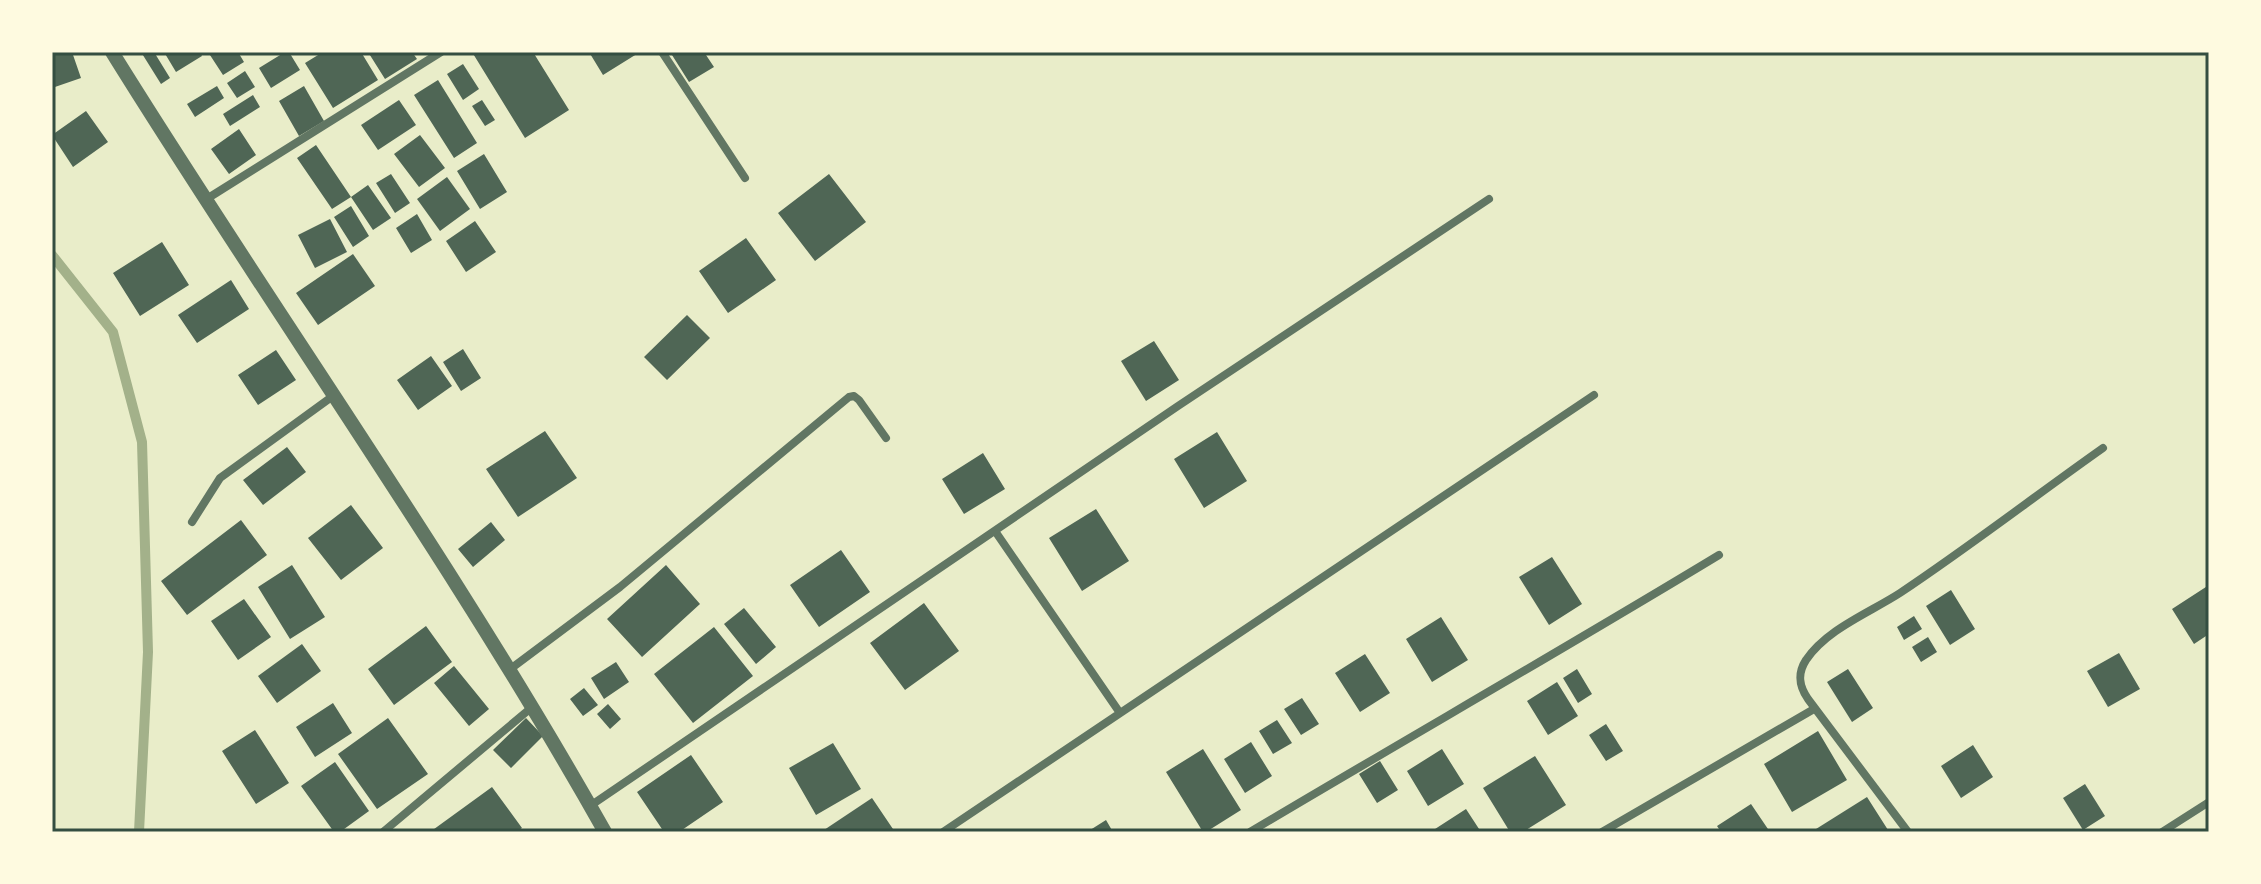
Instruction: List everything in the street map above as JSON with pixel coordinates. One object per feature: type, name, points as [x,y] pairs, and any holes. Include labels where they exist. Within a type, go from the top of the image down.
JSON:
[{"type":"street","points":[[112,52],[204,200],[471,609],[605,832]]},
{"type":"street","points":[[204,200],[441,52]]},
{"type":"street","points":[[662,52],[745,178]]},
{"type":"street","points":[[590,806],[1178,406],[1489,199]]},
{"type":"street","points":[[943,832],[1594,395]]},
{"type":"street","points":[[192,522],[220,478],[333,396]]},
{"type":"street","points":[[509,670],[632,577],[849,397],[859,400],[886,438]]},
{"type":"street","points":[[1908,832],[1814,709],[1803,692],[1801,670],[1815,649],[1845,626],[1899,593],[2103,448]]},
{"type":"street","points":[[995,531],[1120,713]]},
{"type":"street","points":[[1250,832],[1719,555]]},
{"type":"street","points":[[383,832],[531,708]]},
{"type":"street","points":[[1602,832],[1814,709]]},
{"type":"street","points":[[2162,832],[2209,802]]},
{"type":"building","points":[[52,52],[72,52],[81,78],[52,88]]},
{"type":"building","points":[[141,52],[154,52],[170,78],[161,84]]},
{"type":"building","points":[[164,52],[200,52],[202,56],[176,72]]},
{"type":"building","points":[[208,52],[238,52],[244,62],[223,75]]},
{"type":"building","points":[[289,52],[300,70],[271,88],[259,68]]},
{"type":"building","points":[[323,52],[361,52],[378,80],[333,108],[305,63]]},
{"type":"building","points":[[368,52],[412,52],[417,59],[385,79]]},
{"type":"building","points":[[472,52],[533,52],[569,110],[525,138]]},
{"type":"building","points":[[589,52],[640,52],[603,75]]},
{"type":"building","points":[[677,52],[704,52],[714,67],[689,82],[672,55]]},
{"type":"building","points":[[463,64],[479,89],[463,100],[447,74]]},
{"type":"building","points":[[245,71],[255,87],[237,98],[227,83]]},
{"type":"building","points":[[438,80],[477,143],[454,158],[414,95]]},
{"type":"building","points":[[217,86],[224,98],[195,117],[187,104]]},
{"type":"building","points":[[304,86],[324,121],[299,136],[279,101]]},
{"type":"building","points":[[253,95],[260,107],[230,126],[223,114]]},
{"type":"building","points":[[399,100],[416,125],[378,150],[361,125]]},
{"type":"building","points":[[482,100],[495,120],[485,126],[472,106]]},
{"type":"building","points":[[86,111],[108,142],[73,167],[52,135]]},
{"type":"building","points":[[239,129],[256,155],[229,174],[211,149]]},
{"type":"building","points":[[420,135],[445,168],[419,187],[394,154]]},
{"type":"building","points":[[316,145],[351,197],[332,209],[297,158]]},
{"type":"building","points":[[484,154],[507,192],[480,209],[457,171]]},
{"type":"building","points":[[391,174],[410,203],[395,213],[376,183]]},
{"type":"building","points":[[829,174],[866,222],[815,261],[778,213]]},
{"type":"building","points":[[447,177],[470,209],[440,231],[417,199]]},
{"type":"building","points":[[368,185],[391,218],[373,230],[351,197]]},
{"type":"building","points":[[351,206],[369,236],[353,247],[334,217]]},
{"type":"building","points":[[417,214],[432,240],[411,253],[396,228]]},
{"type":"building","points":[[330,219],[347,252],[315,268],[298,235]]},
{"type":"building","points":[[475,221],[496,252],[466,272],[446,241]]},
{"type":"building","points":[[746,238],[776,280],[728,313],[699,271]]},
{"type":"building","points":[[162,242],[189,285],[140,316],[113,273]]},
{"type":"building","points":[[353,254],[375,286],[318,325],[296,293]]},
{"type":"building","points":[[231,280],[249,309],[197,343],[178,315]]},
{"type":"building","points":[[687,315],[710,338],[667,380],[644,357]]},
{"type":"building","points":[[1154,341],[1179,380],[1146,401],[1121,361]]},
{"type":"building","points":[[463,349],[481,378],[461,391],[443,362]]},
{"type":"building","points":[[276,350],[296,380],[258,405],[238,375]]},
{"type":"building","points":[[431,356],[452,386],[418,410],[397,380]]},
{"type":"building","points":[[545,431],[577,478],[518,517],[486,469]]},
{"type":"building","points":[[1217,432],[1247,481],[1204,508],[1174,459]]},
{"type":"building","points":[[287,447],[306,472],[263,505],[243,480]]},
{"type":"building","points":[[983,453],[1005,489],[964,514],[942,479]]},
{"type":"building","points":[[351,505],[383,548],[341,580],[308,538]]},
{"type":"building","points":[[1096,509],[1129,561],[1082,591],[1049,538]]},
{"type":"building","points":[[241,520],[267,555],[187,615],[161,581]]},
{"type":"building","points":[[491,522],[505,540],[473,567],[458,549]]},
{"type":"building","points":[[841,550],[870,592],[819,627],[790,585]]},
{"type":"building","points":[[1552,557],[1582,604],[1549,625],[1519,577]]},
{"type":"building","points":[[292,565],[325,617],[290,639],[258,587]]},
{"type":"building","points":[[666,565],[700,604],[642,657],[607,619]]},
{"type":"building","points":[[2209,585],[2209,634],[2194,644],[2172,609]]},
{"type":"building","points":[[1951,590],[1975,629],[1950,645],[1926,606]]},
{"type":"building","points":[[244,599],[271,637],[238,660],[211,621]]},
{"type":"building","points":[[924,603],[959,651],[905,690],[870,643]]},
{"type":"building","points":[[744,608],[776,647],[756,664],[724,624]]},
{"type":"building","points":[[1914,616],[1922,629],[1904,640],[1897,627]]},
{"type":"building","points":[[1441,617],[1468,660],[1432,682],[1406,639]]},
{"type":"building","points":[[426,626],[452,662],[394,705],[368,669]]},
{"type":"building","points":[[714,627],[753,676],[693,723],[654,674]]},
{"type":"building","points":[[1928,637],[1937,652],[1921,662],[1912,647]]},
{"type":"building","points":[[302,644],[321,671],[277,703],[258,676]]},
{"type":"building","points":[[2119,653],[2140,689],[2108,707],[2087,671]]},
{"type":"building","points":[[1365,654],[1390,693],[1360,712],[1335,673]]},
{"type":"building","points":[[616,662],[629,682],[604,699],[591,678]]},
{"type":"building","points":[[454,666],[489,709],[469,726],[434,683]]},
{"type":"building","points":[[1577,669],[1592,694],[1578,703],[1563,678]]},
{"type":"building","points":[[1848,669],[1873,708],[1852,722],[1827,682]]},
{"type":"building","points":[[1557,682],[1578,716],[1548,735],[1527,701]]},
{"type":"building","points":[[584,688],[598,705],[583,716],[570,699]]},
{"type":"building","points":[[1302,698],[1319,724],[1301,735],[1284,709]]},
{"type":"building","points":[[333,703],[352,733],[315,757],[296,727]]},
{"type":"building","points":[[608,704],[621,719],[610,729],[597,714]]},
{"type":"building","points":[[388,718],[428,774],[377,809],[338,754]]},
{"type":"building","points":[[526,718],[543,736],[511,768],[493,750]]},
{"type":"building","points":[[1277,720],[1292,743],[1273,754],[1259,731]]},
{"type":"building","points":[[1606,724],[1623,751],[1606,761],[1589,735]]},
{"type":"building","points":[[255,730],[289,783],[256,804],[222,751]]},
{"type":"building","points":[[1818,731],[1847,780],[1792,812],[1764,764]]},
{"type":"building","points":[[1251,742],[1272,776],[1245,793],[1224,759]]},
{"type":"building","points":[[833,743],[861,789],[816,815],[789,768]]},
{"type":"building","points":[[1973,745],[1993,777],[1961,798],[1941,766]]},
{"type":"building","points":[[1203,749],[1241,810],[1206,832],[1203,832],[1166,772]]},
{"type":"building","points":[[1442,749],[1464,784],[1428,806],[1407,771]]},
{"type":"building","points":[[691,755],[723,802],[679,832],[664,832],[637,792]]},
{"type":"building","points":[[1535,756],[1566,805],[1523,832],[1510,832],[1483,788]]},
{"type":"building","points":[[1380,761],[1398,790],[1377,803],[1359,774]]},
{"type":"building","points":[[335,762],[369,811],[340,832],[334,832],[301,786]]},
{"type":"building","points":[[2085,784],[2105,816],[2083,830],[2063,798]]},
{"type":"building","points":[[492,787],[522,828],[516,832],[430,832]]},
{"type":"building","points":[[1867,797],[1888,830],[1817,832],[1816,829]]},
{"type":"building","points":[[872,798],[895,832],[821,832]]},
{"type":"building","points":[[1751,804],[1770,832],[1721,832],[1717,826]]},
{"type":"building","points":[[1466,809],[1481,832],[1437,832],[1435,829]]},
{"type":"building","points":[[1106,820],[1113,832],[1087,832]]},
{"type":"waterway","points":[[52,255],[113,332],[142,442],[148,652],[139,832]]}]
